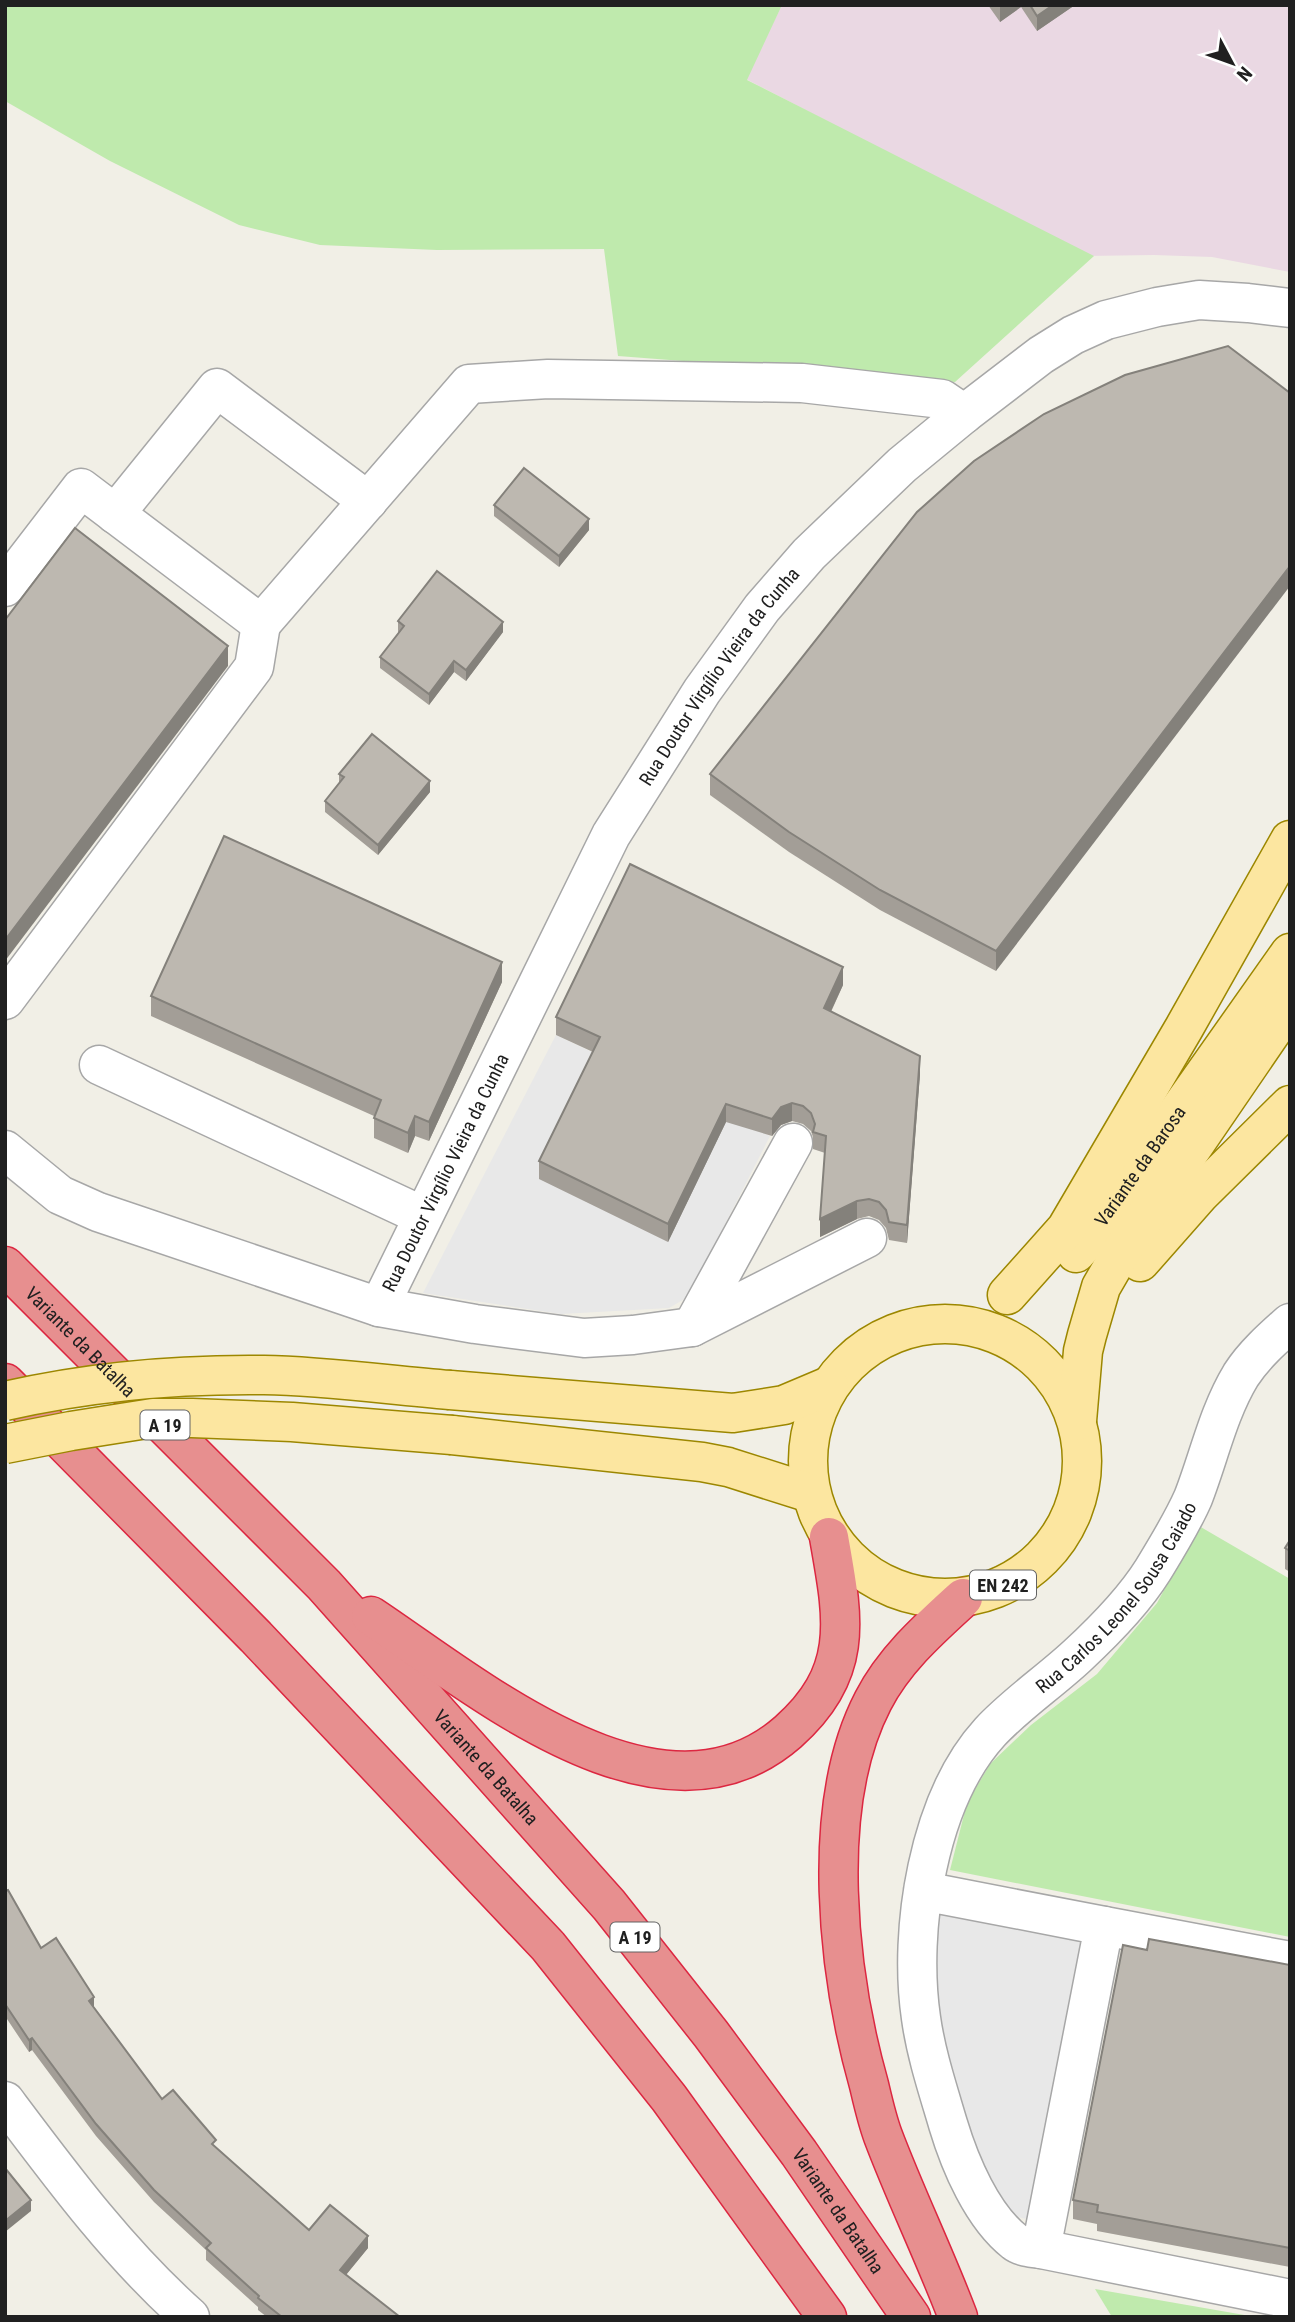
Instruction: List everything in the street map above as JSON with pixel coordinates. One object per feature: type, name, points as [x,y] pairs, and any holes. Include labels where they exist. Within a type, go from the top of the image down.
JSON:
[{"type":"highway","name":"Variante da Batalha","points":[[5,1266],[324,1585],[617,1916],[711,2034],[799,2153],[911,2317]]},
{"type":"highway","points":[[5,1383],[256,1637],[548,1946],[677,2109],[827,2317]]},
{"type":"highway","points":[[324,1585],[492,1698],[576,1745],[611,1758],[682,1772],[717,1768],[755,1755],[785,1735],[807,1715],[826,1686],[839,1649],[842,1609],[830,1537]]},
{"type":"highway","points":[[958,2317],[882,2134],[858,2046],[845,1973],[838,1858],[848,1775],[872,1701],[894,1668],[963,1598]]},
{"type":"main road","points":[[1007,1295],[1066,1229],[1290,840]]},
{"type":"main road","name":"Variante da Barosa","points":[[943,1323],[1048,1278],[1086,1241],[1290,953]]},
{"type":"main road","name":"Variante da Barosa","points":[[1077,1421],[1083,1351],[1101,1287],[1123,1249],[1290,1005]]},
{"type":"main road","name":"EN 242","points":[[1093,1316],[1200,1194],[1290,1105]]},
{"type":"main road","name":"EN 242","points":[[943,1323],[979,1327],[1012,1340],[1040,1360],[1063,1388],[1077,1421],[1083,1468],[1072,1515],[1046,1555],[1008,1584],[963,1598],[924,1598],[888,1587],[855,1566],[830,1537],[810,1493],[807,1456],[813,1419],[830,1386],[860,1353],[899,1331],[943,1323]]},
{"type":"main road","points":[[5,1401],[97,1382],[176,1376],[267,1375],[733,1413],[784,1405],[830,1386]]},
{"type":"main road","points":[[5,1444],[153,1418],[239,1419],[452,1436],[702,1462],[741,1471],[810,1493]]},
{"type":"street","name":"Rua Doutor Virgílio Vieira da Cunha","points":[[379,1307],[611,835],[702,691],[762,608],[809,554],[902,465],[1041,355],[1073,335],[1106,320],[1199,300],[1290,308]]},
{"type":"street","points":[[5,1000],[254,667],[261,624],[469,384],[548,379],[802,383],[942,399],[964,414]]},
{"type":"street","points":[[115,514],[217,388],[368,501]]},
{"type":"street","points":[[5,587],[81,488],[261,624]]},
{"type":"street","points":[[99,1065],[424,1216]]},
{"type":"street","points":[[692,1327],[793,1143]]},
{"type":"street","points":[[5,1150],[60,1195],[98,1212],[379,1307],[475,1324],[584,1338],[692,1327],[867,1238]]},
{"type":"street","name":"Rua Carlos Leonel Sousa Caiado","points":[[1290,1323],[1267,1342],[1242,1374],[1223,1412],[1192,1499],[1151,1573],[1116,1617],[1077,1656],[991,1731],[970,1756],[951,1790],[926,1876],[916,1959],[921,2019],[957,2157],[987,2211],[1016,2244],[1290,2299]]},
{"type":"street","points":[[926,1876],[1104,1926],[1290,1961]]},
{"type":"street","points":[[1041,2249],[1104,1926]]},
{"type":"street","points":[[5,2101],[76,2195],[150,2279],[190,2317]]},
{"type":"shaded area","points":[[782,5],[1290,5],[1290,272],[1212,257],[1085,256],[746,79]]},
{"type":"shaded area","points":[[556,1035],[770,1136],[688,1297],[669,1308],[561,1314],[423,1293]]},
{"type":"shaded area","points":[[933,1911],[1089,1941],[1035,2221],[1014,2216],[987,2187],[931,2022]]},
{"type":"green space","points":[[5,5],[782,5],[747,80],[1094,256],[955,382],[618,356],[604,249],[437,250],[320,245],[239,225],[110,161],[5,101]]},
{"type":"green space","points":[[1199,1526],[1290,1579],[1290,1937],[950,1870],[967,1803],[990,1764],[1031,1725],[1097,1674],[1157,1603]]},
{"type":"green space","points":[[1095,2289],[1256,2317],[1112,2317]]},
{"type":"building","points":[[1030,5],[1053,5],[1037,16]]},
{"type":"building","points":[[1228,346],[1290,393],[1290,566],[996,951],[880,890],[789,832],[710,774],[917,512],[974,461],[1044,414],[1125,375]]},
{"type":"building","points":[[524,468],[589,519],[559,556],[494,505]]},
{"type":"building","points":[[75,528],[228,646],[5,940],[5,620]]},
{"type":"building","points":[[437,571],[503,622],[466,670],[454,661],[429,694],[380,657],[404,626],[398,621]]},
{"type":"building","points":[[372,734],[430,781],[378,845],[325,801],[344,777],[339,774]]},
{"type":"building","points":[[224,836],[502,962],[429,1122],[415,1116],[408,1133],[374,1118],[381,1100],[151,996]]},
{"type":"building","points":[[630,864],[843,967],[824,1008],[920,1056],[907,1225],[889,1222],[886,1210],[879,1202],[869,1199],[857,1201],[820,1219],[826,1136],[813,1132],[815,1124],[811,1113],[803,1106],[792,1103],[781,1107],[772,1119],[726,1104],[668,1224],[539,1161],[600,1037],[556,1017]]},
{"type":"building","points":[[8,1890],[41,1948],[56,1938],[94,1997],[89,2001],[162,2099],[173,2090],[216,2140],[212,2144],[309,2230],[330,2205],[368,2236],[340,2270],[400,2317],[282,2317],[206,2248],[211,2243],[154,2190],[96,2124],[32,2038],[29,2040],[5,2004],[5,1891]]},
{"type":"building","points":[[1149,1939],[1290,1965],[1290,2248],[1097,2212],[1098,2205],[1073,2200],[1123,1945],[1147,1950]]},
{"type":"building","points":[[5,2168],[31,2200],[5,2221]]}]
